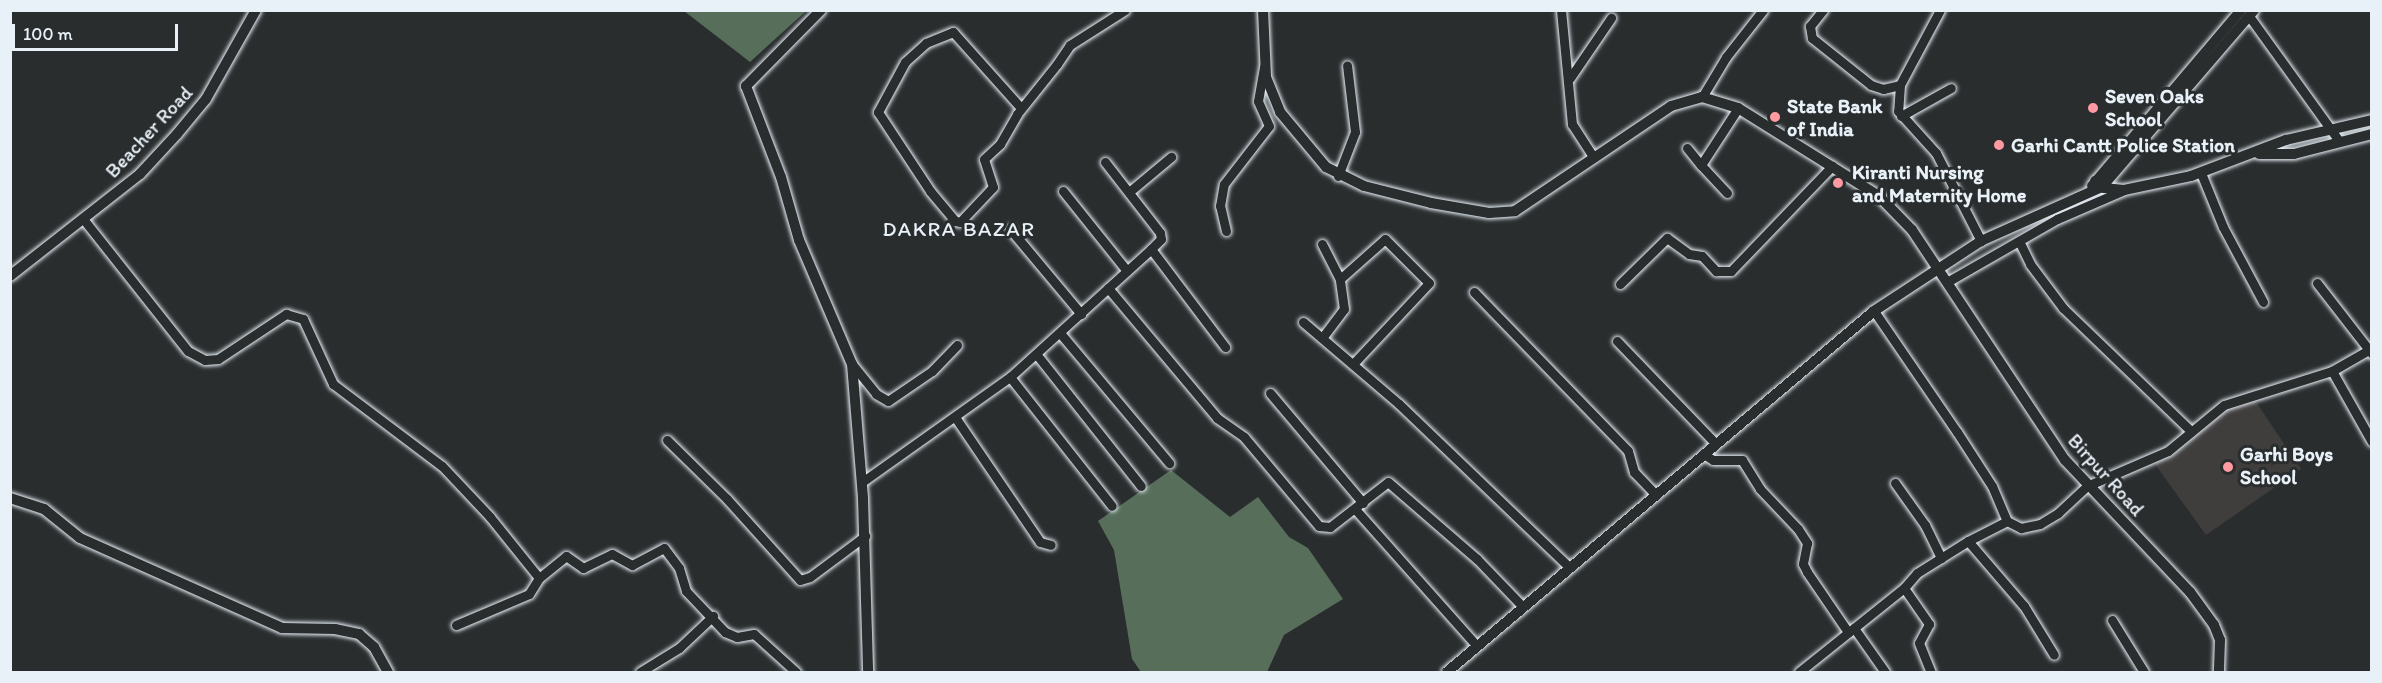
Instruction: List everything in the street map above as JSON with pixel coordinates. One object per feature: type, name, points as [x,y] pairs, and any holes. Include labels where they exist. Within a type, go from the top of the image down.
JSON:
[{"type":"street","name":"Beacher Road","points":[[10,276],[140,174],[206,99],[256,10]]},
{"type":"street","points":[[821,10],[746,86],[781,177],[798,240],[852,364],[876,394],[888,401],[932,371],[957,345]]},
{"type":"street","points":[[1021,108],[953,32],[926,43],[905,62],[878,112],[930,191],[958,222],[993,187],[984,159],[1000,144],[1021,108],[1070,45],[1125,10]]},
{"type":"street","points":[[1226,231],[1220,206],[1224,184],[1269,126],[1258,101],[1265,64],[1263,10]]},
{"type":"street","points":[[1561,10],[1570,78],[1572,124],[1594,158]]},
{"type":"street","points":[[1265,64],[1280,112],[1326,167],[1338,176],[1431,203],[1503,213],[1515,211],[1671,106],[1702,97],[1726,57],[1763,10]]},
{"type":"street","points":[[1823,10],[1810,26],[1812,38],[1871,85],[1883,89],[1900,85]]},
{"type":"street","points":[[1940,10],[1900,85],[1901,116],[1936,153],[1981,241]]},
{"type":"street","points":[[1447,672],[1522,606],[1705,455],[1874,311],[1981,241],[2089,192],[2248,12],[2339,141]]},
{"type":"street","points":[[1570,78],[1611,18]]},
{"type":"street","points":[[1338,176],[1355,132],[1347,65]]},
{"type":"street","points":[[1901,116],[1951,88]]},
{"type":"street","name":"Birpur Road","points":[[1702,97],[1738,108],[1832,166],[1879,196],[1912,230],[2065,460],[2087,486],[2190,592],[2214,625],[2220,640],[2219,672]]},
{"type":"street","points":[[1701,165],[1738,108]]},
{"type":"street","points":[[1947,282],[2057,219],[2124,190],[2201,173],[2255,154],[2286,140],[2372,120]]},
{"type":"street","points":[[2255,154],[2294,154],[2372,134]]},
{"type":"street","points":[[1687,148],[1727,193]]},
{"type":"street","points":[[1129,192],[1171,157]]},
{"type":"street","points":[[862,482],[955,417],[1037,355],[1161,239],[1160,232],[1105,162]]},
{"type":"street","points":[[1620,284],[1667,238],[1689,254],[1702,256],[1716,271],[1731,271],[1832,166]]},
{"type":"street","points":[[2201,173],[2223,228],[2263,302]]},
{"type":"street","points":[[2098,184],[2124,190]]},
{"type":"street","points":[[1063,191],[1127,271]]},
{"type":"street","points":[[84,220],[188,351],[205,360],[218,359],[286,314],[303,319],[333,384],[442,466],[490,517],[538,578]]},
{"type":"street","points":[[1010,229],[1081,314]]},
{"type":"street","points":[[1340,279],[1385,239],[1429,283],[1353,364]]},
{"type":"street","points":[[2019,241],[2030,264],[2063,308],[2191,431]]},
{"type":"street","points":[[1322,244],[1340,279],[1344,309],[1322,338]]},
{"type":"street","points":[[1151,249],[1225,348]]},
{"type":"street","points":[[1874,311],[1958,432],[1992,486],[2007,521],[2021,528],[2040,524],[2058,513],[2087,486],[2168,451],[2223,405],[2245,396],[2332,371],[2370,351],[2317,283]]},
{"type":"street","points":[[1108,288],[1217,418],[1244,437],[1315,523],[1330,528],[1382,485],[1394,484],[1477,559],[1522,606]]},
{"type":"street","points":[[1474,292],[1629,451],[1634,472],[1656,495]]},
{"type":"street","points":[[1303,322],[1399,404],[1569,567]]},
{"type":"street","points":[[1060,333],[1169,463]]},
{"type":"street","points":[[1617,342],[1716,444]]},
{"type":"street","points":[[1037,355],[1142,486]]},
{"type":"street","points":[[852,364],[865,536],[868,672]]},
{"type":"street","points":[[2332,371],[2372,442]]},
{"type":"street","points":[[1010,376],[1112,506]]},
{"type":"street","points":[[1270,393],[1359,506],[1477,646]]},
{"type":"street","points":[[955,417],[1040,542],[1051,545]]},
{"type":"street","points":[[667,440],[728,499],[800,580],[810,577],[865,536]]},
{"type":"street","points":[[1705,455],[1713,460],[1742,460],[1760,489],[1798,529],[1807,543],[1803,564],[1807,573],[1885,672]]},
{"type":"street","points":[[1895,483],[1925,525],[1941,558]]},
{"type":"street","points":[[10,498],[44,509],[80,538],[282,628],[335,629],[359,634],[374,647],[388,672]]},
{"type":"street","points":[[1799,672],[1904,588],[1917,573],[2007,521]]},
{"type":"street","points":[[1968,542],[2024,606],[2054,655]]},
{"type":"street","points":[[456,625],[529,594],[538,578],[566,556],[583,568],[612,554],[632,565],[664,548],[679,568],[686,591],[731,636],[751,634],[759,637],[796,672]]},
{"type":"street","points":[[1904,588],[1929,624],[1919,643],[1931,672]]},
{"type":"street","points":[[640,672],[650,663],[673,652],[713,616]]},
{"type":"street","points":[[2112,620],[2144,672]]},
{"type":"shaded area","name":"Garhi Boys School","points":[[2254,399],[2301,469],[2206,535],[2155,464],[2228,409]]},
{"type":"green space","points":[[684,11],[806,11],[750,62]]},
{"type":"green space","points":[[1171,470],[1230,517],[1258,497],[1289,537],[1308,548],[1343,599],[1284,635],[1267,672],[1141,672],[1132,659],[1114,550],[1098,521]]},
{"type":"place","name":"Seven Oaks School","points":[[2093,108]]},
{"type":"place","name":"State Bank of India","points":[[1775,117]]},
{"type":"place","name":"Garhi Cantt Police Station","points":[[1999,145]]},
{"type":"place","name":"Kiranti Nursing and Maternity Home","points":[[1838,183]]},
{"type":"place","name":"Garhi Boys School","points":[[2228,467]]},
{"type":"district","name":"DAKRA BAZAR","points":[[959,229]]}]
